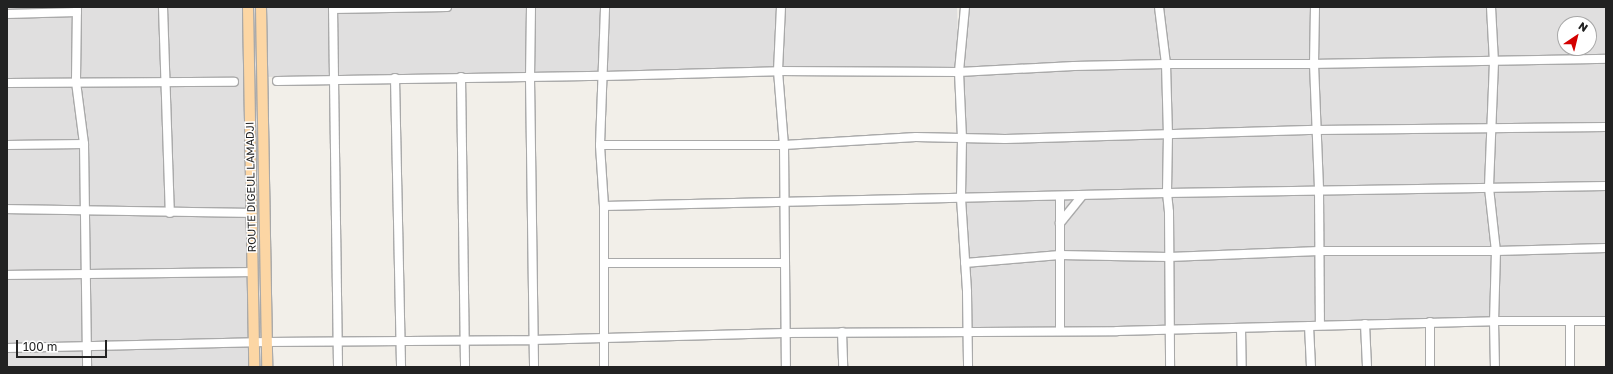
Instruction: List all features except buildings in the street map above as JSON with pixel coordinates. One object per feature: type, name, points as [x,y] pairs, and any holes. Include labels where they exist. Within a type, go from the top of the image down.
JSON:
[{"type":"main road","name":"ROUTE DIGEUL LAMADJI","points":[[248,7],[254,367]]},
{"type":"main road","points":[[261,7],[266,367]]},
{"type":"street","points":[[164,7],[170,213]]},
{"type":"street","points":[[338,367],[333,8],[447,7]]},
{"type":"street","points":[[532,7],[530,78],[532,340],[534,367]]},
{"type":"street","points":[[604,367],[604,206],[600,145],[604,76],[605,7]]},
{"type":"street","points":[[781,7],[778,71],[784,145],[783,201],[786,367]]},
{"type":"street","points":[[966,7],[959,72],[962,139],[961,198],[968,330],[968,367]]},
{"type":"street","points":[[1159,7],[1166,64],[1170,367]]},
{"type":"street","points":[[1315,7],[1314,64],[1319,191],[1320,325]]},
{"type":"street","points":[[1491,7],[1494,62],[1489,188],[1496,251],[1494,321],[1495,367]]},
{"type":"street","points":[[7,14],[77,10],[76,82],[84,144],[87,367]]},
{"type":"street","points":[[277,81],[461,77],[530,78],[778,71],[959,72],[1074,66],[1166,64],[1494,62],[1606,59]]},
{"type":"street","points":[[461,77],[465,367]]},
{"type":"street","points":[[395,78],[401,367]]},
{"type":"street","points":[[7,83],[234,82]]},
{"type":"street","points":[[600,145],[784,145],[916,137],[962,139],[1317,130],[1606,127]]},
{"type":"street","points":[[7,145],[84,144]]},
{"type":"street","points":[[604,206],[1167,193],[1606,186]]},
{"type":"street","points":[[1060,196],[1060,331]]},
{"type":"street","points":[[1060,223],[1082,196]]},
{"type":"street","points":[[7,209],[85,209],[170,213],[251,213]]},
{"type":"street","points":[[965,263],[1060,255],[1169,256],[1319,251],[1496,251],[1606,248]]},
{"type":"street","points":[[604,263],[785,263]]},
{"type":"street","points":[[7,275],[252,272]]},
{"type":"street","points":[[7,348],[266,342],[532,340],[968,330],[1170,330],[1430,322],[1606,321]]},
{"type":"street","points":[[1430,322],[1430,367]]},
{"type":"street","points":[[1570,322],[1570,367]]},
{"type":"street","points":[[1365,324],[1367,367]]},
{"type":"street","points":[[1310,326],[1311,367]]},
{"type":"street","points":[[1241,328],[1242,367]]},
{"type":"street","points":[[842,332],[843,367]]},
{"type":"shaded area","points":[[7,7],[957,7],[959,71],[259,77],[263,367],[7,367]]},
{"type":"shaded area","points":[[960,7],[1606,7],[1606,316],[1090,329],[971,328]]}]
